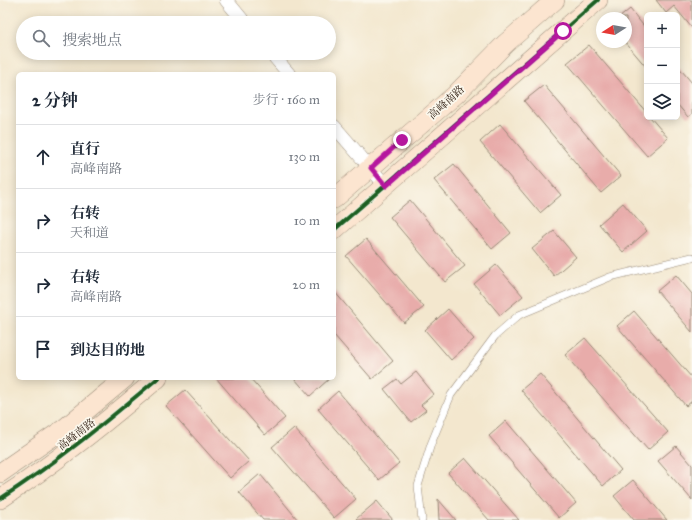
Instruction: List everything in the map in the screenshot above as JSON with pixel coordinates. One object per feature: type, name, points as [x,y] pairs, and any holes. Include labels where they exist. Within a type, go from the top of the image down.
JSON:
[{"type":"street","points":[[226,0],[239,16]]},
{"type":"street","name":"高峰南路","points":[[336,197],[455,94],[505,44],[555,0]]},
{"type":"street","points":[[336,228],[598,0]]},
{"type":"street","points":[[277,60],[288,72]]},
{"type":"street","points":[[336,128],[386,186]]},
{"type":"street","name":"高峰南路","points":[[0,473],[65,428],[123,380]]},
{"type":"street","name":"高峰南路","points":[[0,499],[79,444],[156,380]]},
{"type":"lane","points":[[422,520],[418,486],[451,395],[495,336],[519,315],[610,277],[692,257]]},
{"type":"building","points":[[656,0],[692,0],[692,28],[674,6],[665,12]]},
{"type":"building","points":[[630,9],[644,26],[644,64],[630,48],[632,48],[632,12],[626,12]]},
{"type":"building","points":[[589,45],[644,109],[644,120],[653,120],[668,138],[647,156],[567,63]]},
{"type":"building","points":[[680,69],[692,83],[692,114],[688,117],[680,108]]},
{"type":"building","points":[[544,85],[621,176],[601,193],[524,101]]},
{"type":"building","points":[[500,124],[561,195],[540,213],[480,142]]},
{"type":"building","points":[[454,164],[511,233],[492,249],[434,180]]},
{"type":"building","points":[[410,200],[465,266],[445,282],[390,217]]},
{"type":"building","points":[[623,203],[647,231],[623,252],[599,224]]},
{"type":"building","points":[[554,231],[576,257],[554,276],[532,249]]},
{"type":"building","points":[[366,239],[424,307],[404,323],[346,256]]},
{"type":"building","points":[[496,265],[523,296],[500,315],[474,284]]},
{"type":"building","points":[[676,275],[692,294],[692,332],[657,291]]},
{"type":"building","points":[[336,293],[393,361],[372,379],[336,337]]},
{"type":"building","points":[[448,309],[474,339],[451,360],[425,330]]},
{"type":"building","points":[[634,311],[692,378],[692,401],[686,406],[617,326]]},
{"type":"building","points":[[585,338],[668,432],[648,450],[565,355]]},
{"type":"building","points":[[416,372],[434,394],[421,405],[426,410],[411,422],[384,389],[397,379],[401,384]]},
{"type":"building","points":[[540,374],[621,470],[603,486],[521,390]]},
{"type":"building","points":[[218,380],[252,380],[285,418],[265,435]]},
{"type":"building","points":[[296,380],[328,380],[310,396]]},
{"type":"building","points":[[185,390],[249,461],[230,478],[166,406]]},
{"type":"building","points":[[338,391],[399,463],[379,480],[318,409]]},
{"type":"building","points":[[506,421],[576,503],[559,518],[489,436]]},
{"type":"building","points":[[294,428],[356,499],[334,518],[272,447]]},
{"type":"building","points":[[676,446],[692,465],[692,500],[658,461]]},
{"type":"building","points":[[465,458],[519,520],[489,520],[448,473]]},
{"type":"building","points":[[260,474],[298,520],[263,520],[239,492]]},
{"type":"building","points":[[633,480],[667,520],[634,520],[614,496]]},
{"type":"building","points":[[438,499],[456,520],[439,520]]},
{"type":"building","points":[[377,501],[393,520],[356,519]]},
{"type":"cycle path","points":[[336,228],[598,0]]},
{"type":"cycle path","points":[[0,499],[61,456],[156,380]]},
{"type":"route","points":[[402,140],[371,168],[386,186],[563,31]]}]
